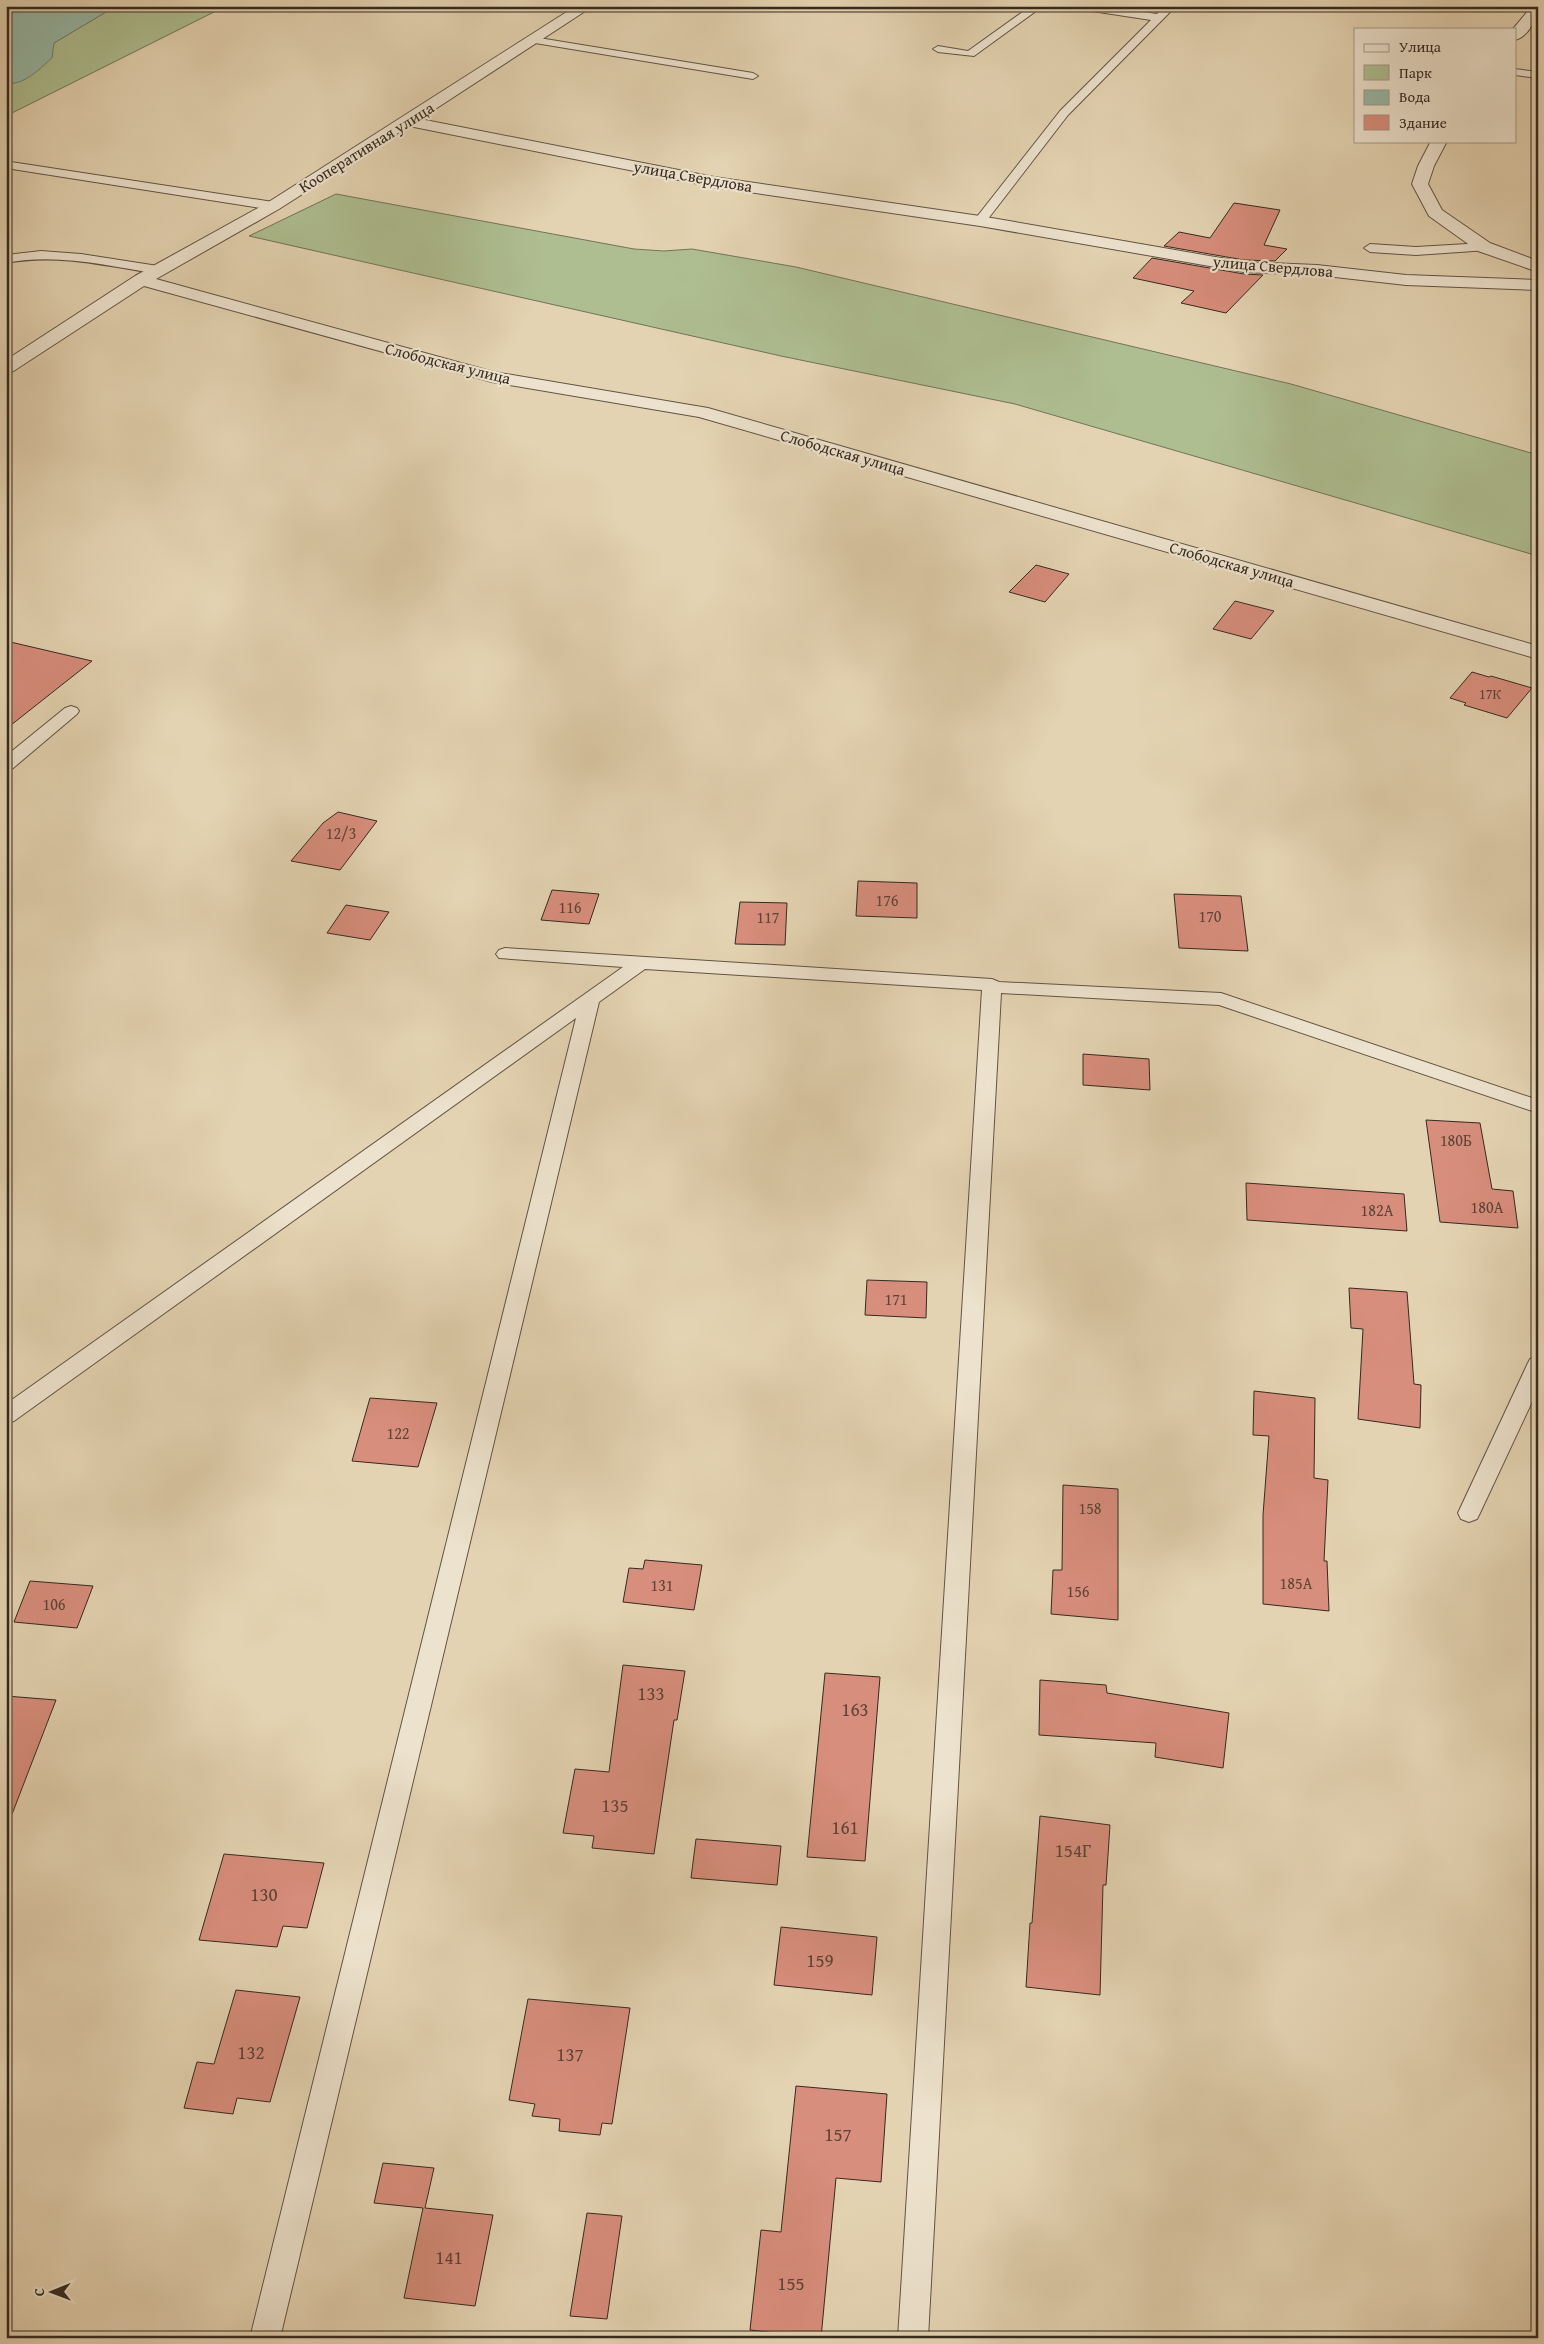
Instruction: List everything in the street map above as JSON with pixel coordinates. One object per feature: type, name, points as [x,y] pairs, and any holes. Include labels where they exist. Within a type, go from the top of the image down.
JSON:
[{"type":"street","name":"Кооперативная улица","points":[[6,368],[158,270],[273,206],[586,6]]},
{"type":"street","points":[[1516,35],[1538,8]]},
{"type":"street","name":"улица Свердлова","points":[[407,122],[714,182],[980,221],[1244,267],[1317,270],[1406,280],[1538,285]]},
{"type":"street","points":[[1438,142],[1426,166],[1420,184],[1435,214],[1484,247],[1538,267]]},
{"type":"street","name":"Слободская улица","points":[[142,280],[492,377],[701,412],[1538,652]]},
{"type":"lane","points":[[938,49],[970,54],[1038,6]]},
{"type":"lane","points":[[1079,6],[1160,18]]},
{"type":"lane","points":[[980,221],[1064,113],[1172,6]]},
{"type":"lane","points":[[534,40],[753,76]]},
{"type":"lane","points":[[1516,72],[1538,75]]},
{"type":"lane","points":[[6,167],[11,165],[273,206]]},
{"type":"lane","points":[[1370,248],[1416,251],[1484,247]]},
{"type":"lane","points":[[6,259],[23,254],[44,254],[158,270]]},
{"type":"lane","points":[[6,765],[71,711]]},
{"type":"lane","points":[[505,954],[991,987],[1221,1000],[1538,1107]]},
{"type":"lane","points":[[6,1415],[641,963]]},
{"type":"lane","points":[[913,2338],[991,987]]},
{"type":"lane","points":[[265,2338],[590,1000]]},
{"type":"lane","points":[[1469,1513],[1538,1365]]},
{"type":"green space","points":[[116,6],[226,6],[6,116],[6,84],[10,84],[54,43]]},
{"type":"green space","points":[[336,194],[634,249],[664,251],[692,249],[796,267],[1291,384],[1538,455],[1538,556],[1015,404],[781,356],[249,236]]},
{"type":"water","points":[[6,6],[116,6],[54,43],[52,58],[31,76],[20,82],[6,84]]},
{"type":"building","points":[[1234,203],[1280,210],[1264,245],[1287,249],[1275,261],[1244,260],[1164,246],[1179,232],[1210,238]]},
{"type":"building","points":[[1152,258],[1244,274],[1263,275],[1226,313],[1181,303],[1194,291],[1133,278]]},
{"type":"building","points":[[1036,565],[1069,574],[1045,602],[1009,592]]},
{"type":"building","points":[[1235,601],[1274,611],[1251,639],[1213,629]]},
{"type":"building","points":[[6,641],[92,661],[6,729]]},
{"type":"building","points":[[1472,672],[1532,688],[1507,718],[1464,705],[1466,703],[1450,698]]},
{"type":"building","points":[[338,812],[377,821],[340,870],[291,861],[323,823]]},
{"type":"building","points":[[858,881],[917,883],[917,918],[856,916]]},
{"type":"building","points":[[552,890],[599,894],[589,924],[541,920]]},
{"type":"building","points":[[1174,894],[1241,896],[1248,951],[1179,948]]},
{"type":"building","points":[[740,902],[787,903],[785,945],[735,944]]},
{"type":"building","points":[[346,905],[389,912],[370,940],[327,933]]},
{"type":"building","points":[[1083,1054],[1149,1059],[1150,1090],[1083,1085]]},
{"type":"building","points":[[1426,1120],[1480,1123],[1492,1189],[1513,1191],[1518,1228],[1440,1222]]},
{"type":"building","points":[[1246,1183],[1404,1194],[1407,1231],[1247,1220]]},
{"type":"building","points":[[867,1280],[927,1282],[926,1318],[865,1315]]},
{"type":"building","points":[[1349,1288],[1407,1292],[1414,1384],[1421,1385],[1420,1428],[1358,1419],[1363,1329],[1351,1328]]},
{"type":"building","points":[[1254,1391],[1315,1398],[1314,1478],[1328,1480],[1324,1561],[1327,1561],[1329,1611],[1263,1604],[1263,1515],[1269,1436],[1253,1435]]},
{"type":"building","points":[[370,1398],[437,1403],[418,1467],[352,1461]]},
{"type":"building","points":[[1063,1485],[1118,1489],[1118,1620],[1051,1614],[1053,1570],[1062,1570]]},
{"type":"building","points":[[645,1560],[702,1565],[694,1610],[623,1602],[629,1568],[643,1569]]},
{"type":"building","points":[[30,1581],[93,1586],[77,1628],[14,1622]]},
{"type":"building","points":[[623,1665],[685,1671],[677,1720],[674,1720],[654,1854],[592,1848],[594,1836],[563,1833],[575,1769],[609,1772]]},
{"type":"building","points":[[825,1673],[880,1677],[865,1861],[807,1857]]},
{"type":"building","points":[[1040,1680],[1106,1685],[1107,1693],[1229,1713],[1223,1768],[1155,1757],[1156,1743],[1039,1735]]},
{"type":"building","points":[[6,1696],[56,1700],[9,1822],[6,1822]]},
{"type":"building","points":[[1040,1816],[1110,1825],[1106,1885],[1103,1885],[1100,1995],[1026,1987]]},
{"type":"building","points":[[696,1839],[781,1846],[777,1885],[691,1878]]},
{"type":"building","points":[[224,1854],[324,1863],[307,1928],[283,1926],[277,1947],[199,1940]]},
{"type":"building","points":[[781,1927],[877,1937],[872,1995],[774,1985]]},
{"type":"building","points":[[236,1990],[300,1997],[270,2102],[237,2098],[233,2114],[184,2108],[197,2062],[214,2064]]},
{"type":"building","points":[[528,1999],[630,2008],[612,2124],[602,2123],[600,2135],[559,2131],[560,2119],[532,2116],[535,2104],[509,2100]]},
{"type":"building","points":[[796,2086],[887,2094],[881,2182],[836,2178],[821,2338],[750,2330],[761,2230],[781,2232]]},
{"type":"building","points":[[383,2163],[434,2168],[425,2208],[493,2215],[475,2306],[404,2298],[423,2208],[374,2203]]},
{"type":"building","points":[[587,2213],[622,2216],[607,2319],[570,2316]]}]
